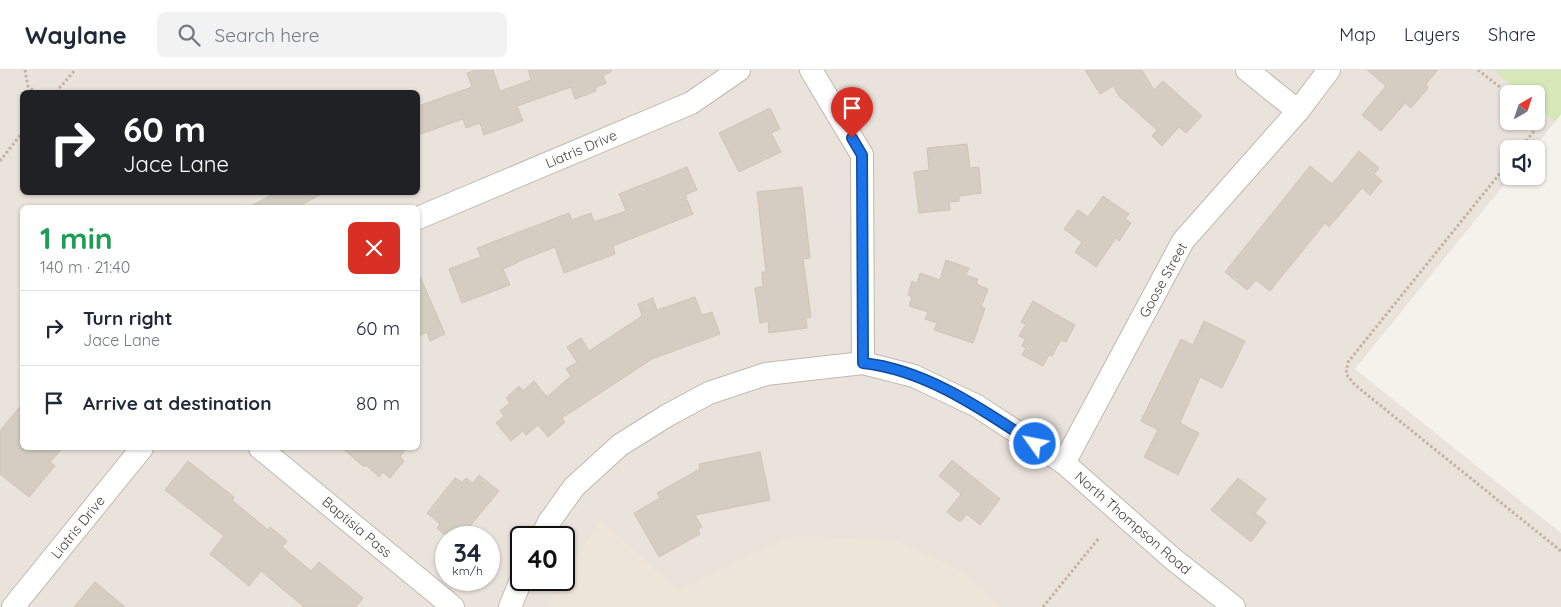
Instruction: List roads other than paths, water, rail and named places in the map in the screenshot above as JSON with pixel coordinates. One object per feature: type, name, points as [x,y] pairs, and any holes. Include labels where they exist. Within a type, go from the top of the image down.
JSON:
[{"type":"street","name":"Liatris Drive","points":[[420,217],[691,103],[739,70]]},
{"type":"street","points":[[810,70],[862,155],[863,363]]},
{"type":"street","points":[[1247,70],[1298,111]]},
{"type":"street","name":"Goose Street","points":[[1064,463],[1183,241],[1298,111],[1329,70]]},
{"type":"street","name":"North Thompson Road","points":[[547,526],[574,487],[620,445],[668,415],[709,393],[766,374],[863,363],[914,376],[977,406],[1064,463],[1173,559],[1234,607]]},
{"type":"street","name":"Liatris Drive","points":[[13,607],[140,450]]},
{"type":"street","name":"Baptisia Pass","points":[[262,450],[453,607]]},
{"type":"street","points":[[510,607],[517,591]]}]
